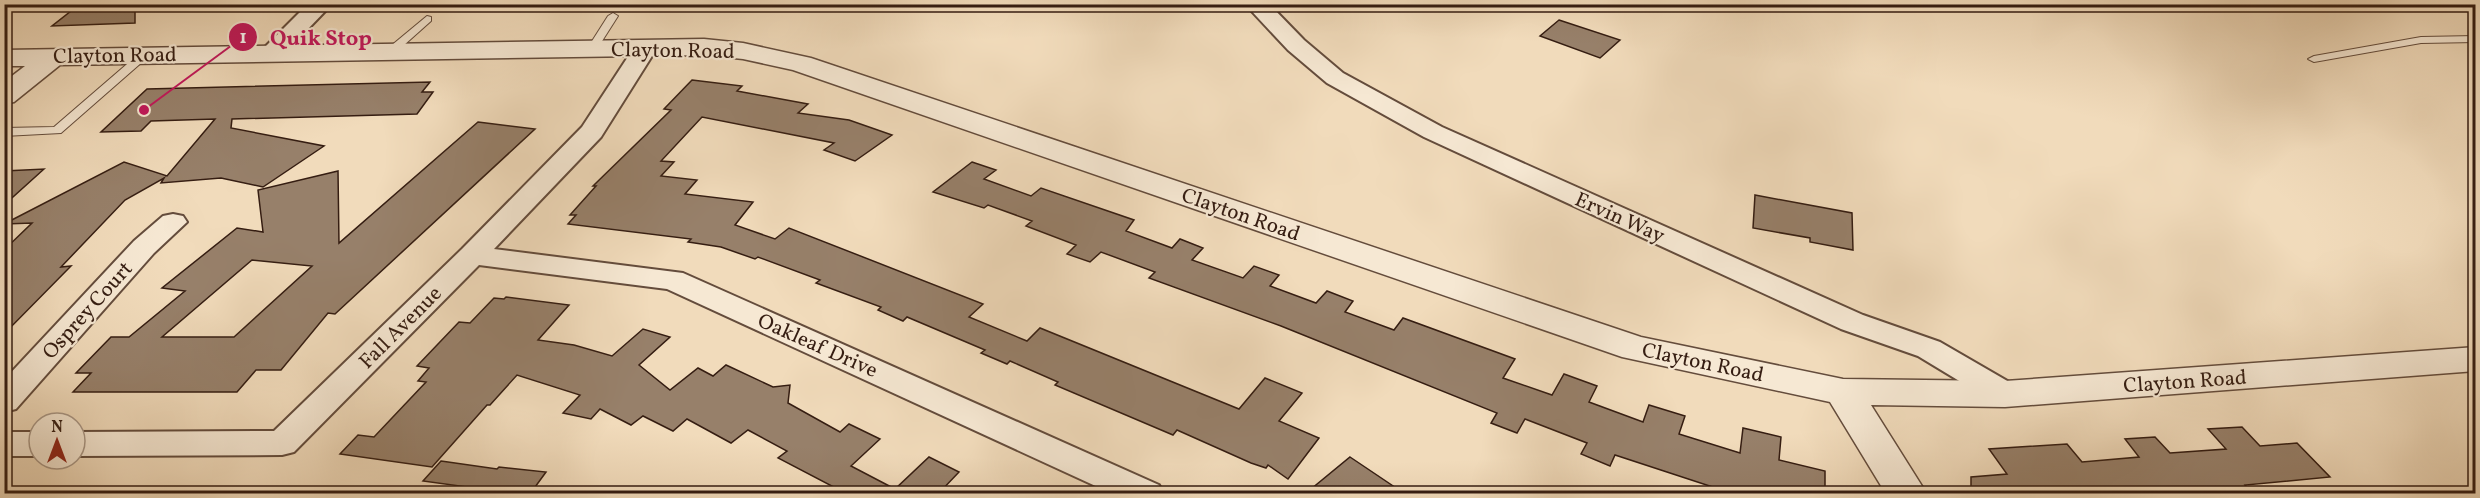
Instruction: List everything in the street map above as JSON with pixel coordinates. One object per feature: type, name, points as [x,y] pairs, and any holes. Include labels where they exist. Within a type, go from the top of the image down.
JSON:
[{"type":"street","points":[[271,54],[321,4]]},
{"type":"street","name":"Ervin Way","points":[[1256,4],[1296,45],[1335,78],[1432,132],[1841,317],[1929,349],[2005,394]]},
{"type":"street","name":"Clayton Road","points":[[4,58],[704,47],[743,51],[801,64],[1635,348],[1844,392],[2005,394],[2475,359]]},
{"type":"street","name":"Fall Avenue","points":[[87,444],[282,443],[472,255],[592,132],[645,48]]},
{"type":"street","points":[[4,96],[54,56]]},
{"type":"street","name":"Osprey Court","points":[[4,400],[144,247],[173,222]]},
{"type":"street","name":"Oakleaf Drive","points":[[472,255],[673,280],[1148,494]]},
{"type":"street","points":[[1844,392],[1907,494]]},
{"type":"street","points":[[4,444],[27,444]]},
{"type":"lane","points":[[591,49],[613,16]]},
{"type":"lane","points":[[390,52],[427,19]]},
{"type":"lane","points":[[2314,59],[2421,40],[2475,39]]},
{"type":"lane","points":[[4,132],[57,130],[145,54]]},
{"type":"building","points":[[80,4],[135,4],[135,23],[52,26]]},
{"type":"building","points":[[1559,20],[1620,40],[1600,58],[1540,36]]},
{"type":"building","points":[[692,80],[742,86],[737,91],[808,104],[798,113],[849,120],[892,135],[855,161],[824,150],[834,143],[702,117],[661,161],[674,162],[661,176],[697,180],[685,194],[753,202],[735,225],[775,239],[789,228],[983,304],[969,317],[1027,341],[1040,328],[1239,409],[1265,378],[1302,393],[1279,421],[1319,438],[1288,479],[1268,465],[1266,468],[1251,463],[1177,430],[1173,435],[1055,385],[1058,382],[1010,361],[1007,364],[981,353],[985,350],[907,317],[903,321],[878,310],[881,307],[816,283],[820,280],[758,257],[755,259],[721,247],[688,242],[691,239],[568,224],[576,215],[570,215],[596,186],[593,186],[671,110],[664,109]]},
{"type":"building","points":[[430,82],[422,92],[433,92],[417,114],[232,119],[231,128],[324,146],[263,187],[221,178],[161,183],[164,178],[125,200],[61,267],[71,266],[4,334],[4,250],[32,223],[4,224],[124,162],[167,176],[215,119],[151,121],[141,131],[101,132],[147,89]]},
{"type":"building","points":[[478,122],[535,129],[335,314],[328,313],[281,370],[256,370],[237,392],[73,392],[91,373],[76,373],[111,337],[129,337],[185,291],[162,288],[237,228],[263,232],[258,190],[338,171],[339,243]],"holes":[[[252,260],[312,266],[234,337],[162,337]]]},
{"type":"building","points":[[972,162],[996,170],[984,179],[1031,196],[1041,188],[1134,220],[1126,231],[1172,248],[1180,239],[1203,248],[1192,260],[1243,278],[1254,266],[1279,275],[1270,286],[1316,303],[1327,291],[1353,301],[1345,312],[1394,330],[1403,318],[1515,359],[1503,378],[1552,395],[1564,374],[1597,386],[1589,402],[1643,422],[1649,405],[1685,416],[1679,434],[1740,453],[1743,428],[1781,437],[1779,460],[1825,471],[1825,494],[1734,494],[1615,455],[1610,466],[1581,454],[1587,443],[1525,419],[1517,433],[1491,423],[1497,413],[1281,326],[1149,278],[1155,272],[1101,252],[1090,262],[1067,254],[1076,245],[1026,226],[1032,221],[988,205],[984,208],[933,192]]},
{"type":"building","points":[[44,169],[4,205],[4,171]]},
{"type":"building","points":[[1755,195],[1852,213],[1853,250],[1810,242],[1810,238],[1753,228]]},
{"type":"building","points":[[506,297],[569,305],[538,340],[574,345],[612,356],[643,329],[670,337],[639,365],[670,390],[698,368],[713,376],[726,365],[773,387],[790,385],[788,403],[840,432],[849,424],[880,439],[851,466],[895,489],[929,457],[959,472],[938,494],[847,494],[778,458],[787,451],[748,430],[731,443],[687,419],[673,431],[643,416],[631,425],[600,409],[591,419],[563,413],[580,395],[517,375],[432,467],[340,454],[358,435],[374,437],[426,382],[418,381],[429,368],[417,366],[459,322],[470,323],[494,298],[504,299]]},
{"type":"building","points":[[2242,427],[2260,446],[2297,443],[2330,477],[2245,485],[2252,494],[1971,494],[1971,477],[2007,474],[1989,449],[2067,444],[2082,462],[2139,457],[2125,439],[2155,437],[2170,453],[2226,449],[2208,429]]},
{"type":"building","points":[[1350,457],[1405,494],[1305,494]]},
{"type":"building","points":[[441,461],[497,469],[499,467],[546,472],[530,494],[478,494],[482,489],[423,481]]},
{"type":"place","name":"Quik Stop","points":[[144,110]]}]
